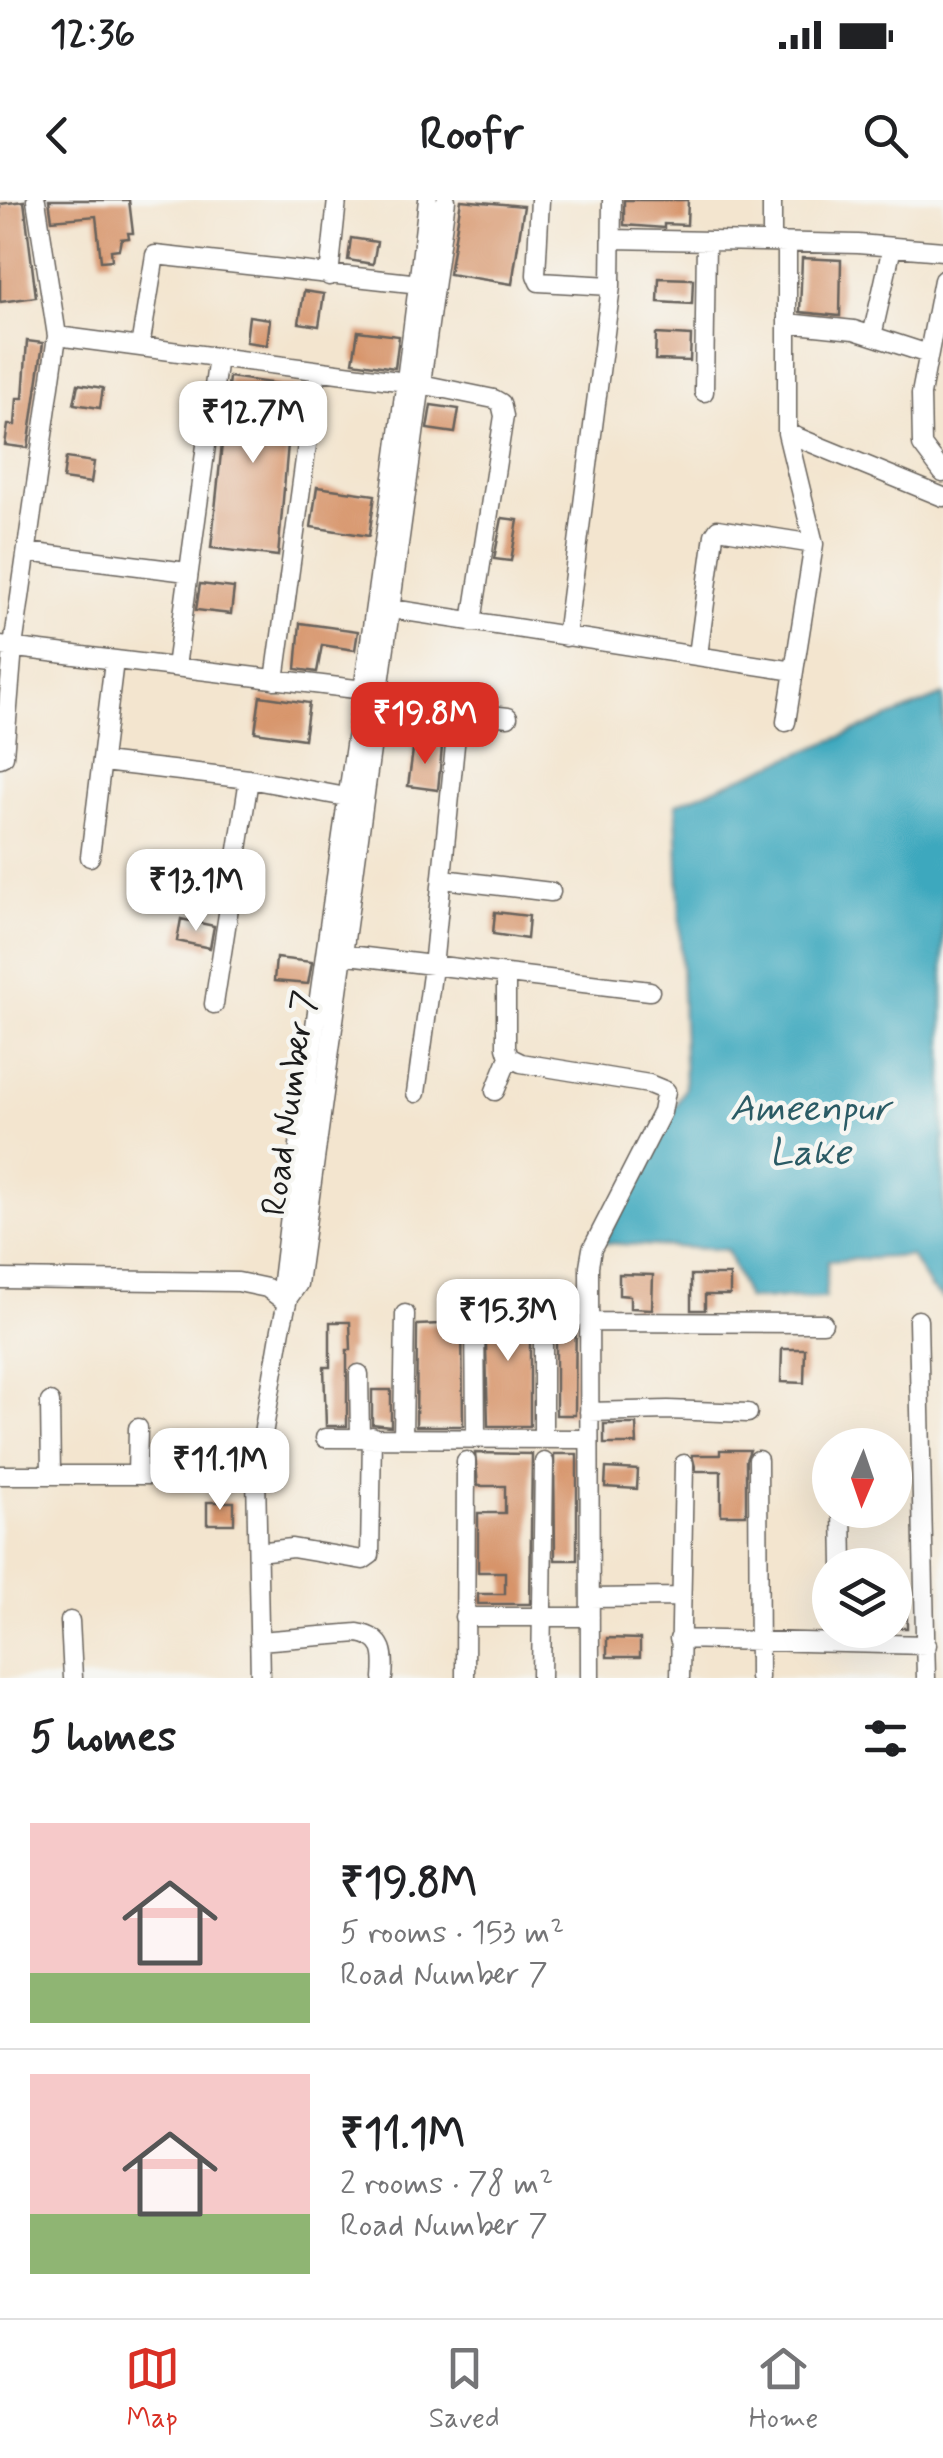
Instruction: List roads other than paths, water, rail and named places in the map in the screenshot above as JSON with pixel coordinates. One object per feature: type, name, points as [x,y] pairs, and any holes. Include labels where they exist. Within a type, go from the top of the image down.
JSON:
[{"type":"street","points":[[0,758],[4,756],[6,647],[27,552],[57,336],[36,200]]},
{"type":"street","points":[[330,276],[338,200]]},
{"type":"street","name":"Road Number 7","points":[[426,285],[428,200]]},
{"type":"street","name":"Road Number 7","points":[[260,1678],[256,1475],[267,1395],[288,1300],[298,1284],[320,1053],[369,692],[426,285],[446,200]]},
{"type":"street","points":[[540,200],[536,274],[540,282],[611,286]]},
{"type":"street","points":[[566,637],[611,286],[612,200]]},
{"type":"street","points":[[772,200],[787,324],[787,433],[814,544],[786,722]]},
{"type":"street","points":[[612,238],[943,251]]},
{"type":"street","points":[[704,392],[706,241]]},
{"type":"street","points":[[872,336],[892,247]]},
{"type":"street","points":[[140,347],[155,254],[426,285]]},
{"type":"street","points":[[943,280],[921,394],[922,445],[943,473]]},
{"type":"street","points":[[787,324],[854,330],[928,354]]},
{"type":"street","points":[[57,336],[413,384],[494,399],[504,410],[472,622]]},
{"type":"street","points":[[176,667],[218,358]]},
{"type":"street","points":[[275,680],[317,371]]},
{"type":"street","points":[[787,433],[943,497]]},
{"type":"street","points":[[698,655],[714,535],[718,529],[814,544]]},
{"type":"street","points":[[27,552],[187,572]]},
{"type":"street","points":[[381,608],[794,671]]},
{"type":"street","points":[[6,647],[430,698],[456,711],[508,717]]},
{"type":"street","points":[[90,857],[114,661]]},
{"type":"street","points":[[416,1093],[433,967],[458,725],[456,711]]},
{"type":"street","points":[[103,762],[249,779],[355,798]]},
{"type":"street","points":[[214,1004],[249,779]]},
{"type":"street","points":[[442,879],[550,892]]},
{"type":"street","points":[[334,954],[650,992]]},
{"type":"street","points":[[495,1091],[509,1057],[506,976]]},
{"type":"street","points":[[509,1057],[522,1063],[649,1084],[666,1091],[662,1112],[592,1249],[590,1678]]},
{"type":"street","points":[[0,1279],[238,1282],[267,1288],[288,1300]]},
{"type":"street","points":[[543,1299],[543,1438]]},
{"type":"street","points":[[475,1312],[476,1437]]},
{"type":"street","points":[[403,1436],[405,1314]]},
{"type":"street","points":[[918,1320],[926,1678]]},
{"type":"street","points":[[589,1322],[823,1323]]},
{"type":"street","points":[[258,1552],[292,1548],[363,1560],[370,1555],[366,1436],[358,1374]]},
{"type":"street","points":[[50,1402],[50,1475]]},
{"type":"street","points":[[589,1412],[748,1414]]},
{"type":"street","points":[[137,1475],[138,1428]]},
{"type":"street","points":[[325,1438],[589,1439]]},
{"type":"street","points":[[922,1456],[943,1456]]},
{"type":"street","points":[[758,1460],[759,1678]]},
{"type":"street","points":[[465,1678],[466,1461]]},
{"type":"street","points":[[541,1678],[544,1462]]},
{"type":"street","points":[[680,1678],[684,1464]]},
{"type":"street","points":[[0,1475],[256,1475]]},
{"type":"street","points":[[924,1553],[943,1554]]},
{"type":"street","points":[[464,1617],[540,1617],[680,1597]]},
{"type":"street","points":[[70,1621],[72,1678]]},
{"type":"street","points":[[260,1642],[370,1635],[385,1652],[383,1678]]},
{"type":"street","points":[[679,1639],[812,1638]]},
{"type":"street","points":[[912,1643],[927,1645]]},
{"type":"water","name":"Ameenpur Lake","points":[[943,695],[943,1299],[930,1288],[911,1256],[828,1261],[825,1298],[747,1299],[727,1250],[604,1243],[685,1088],[676,804]]}]
